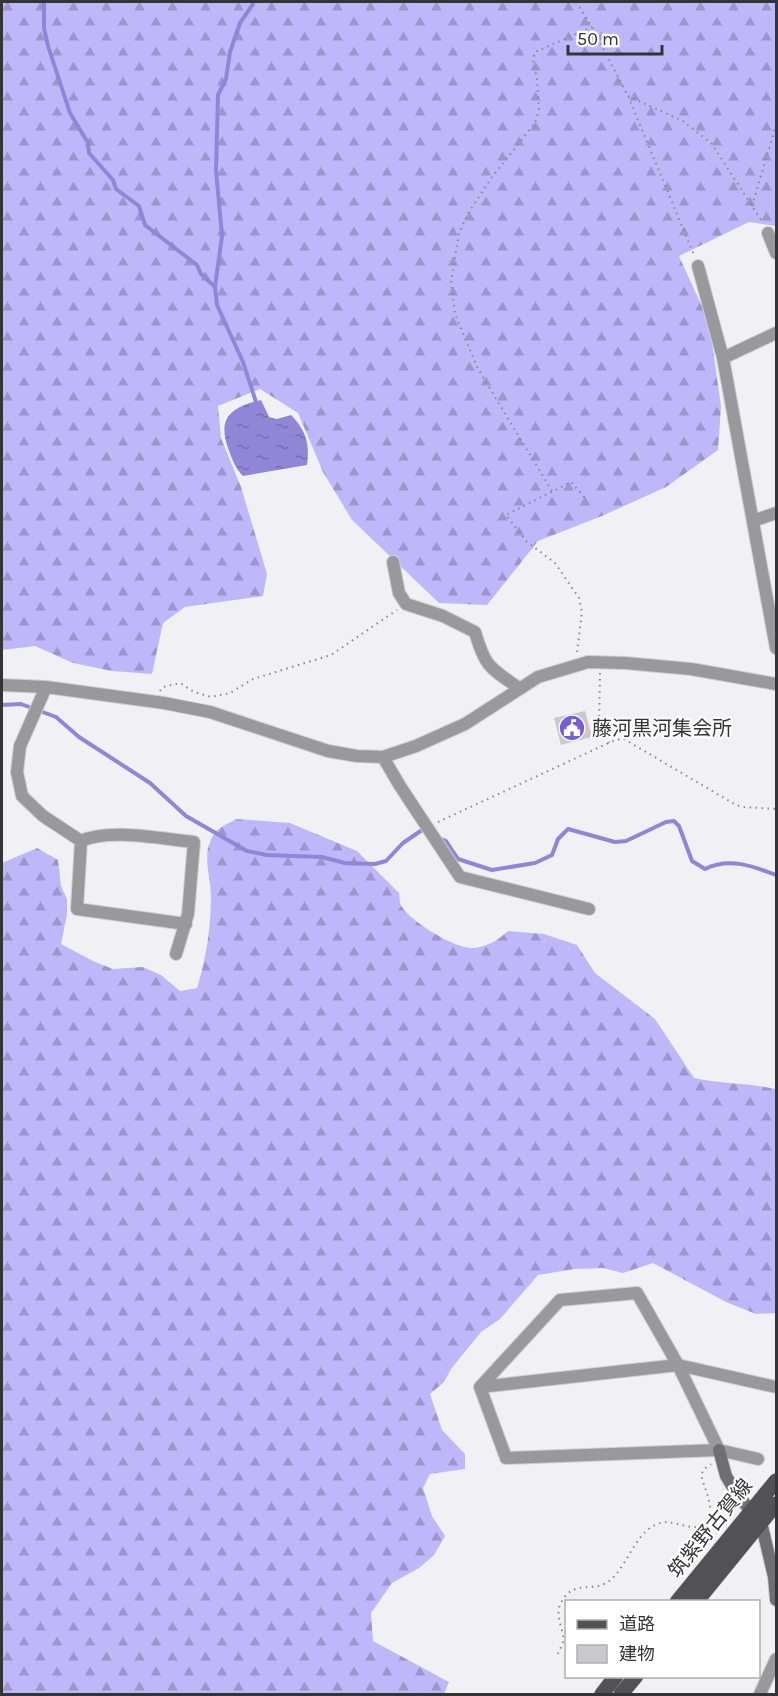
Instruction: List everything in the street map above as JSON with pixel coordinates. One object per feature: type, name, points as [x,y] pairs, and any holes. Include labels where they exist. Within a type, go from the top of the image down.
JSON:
[{"type":"main road","name":"筑紫野古賀線","points":[[697,1600],[756,1517],[777,1481]]},
{"type":"main road","name":"筑紫野古賀線","points":[[679,1600],[756,1517],[777,1504]]},
{"type":"main road","points":[[602,1695],[615,1678]]},
{"type":"main road","points":[[621,1695],[635,1678]]},
{"type":"street","points":[[768,233],[777,254]]},
{"type":"street","points":[[698,267],[723,358],[753,521],[772,601],[777,648]]},
{"type":"street","points":[[723,358],[777,333]]},
{"type":"street","points":[[753,521],[777,513]]},
{"type":"street","points":[[393,562],[399,592],[406,604],[443,616],[475,632],[481,653],[491,669],[519,688]]},
{"type":"street","points":[[2,685],[46,687],[154,701],[210,712],[328,751],[357,756],[383,757],[416,746],[465,724],[538,677],[576,664],[600,662],[691,669],[777,684]]},
{"type":"street","points":[[46,687],[20,746],[17,772],[22,796],[43,816],[81,841]]},
{"type":"street","points":[[383,757],[399,786],[460,877],[589,909]]},
{"type":"street","points":[[81,841],[92,836],[107,834],[194,842],[186,924],[176,954]]},
{"type":"street","points":[[81,841],[77,909],[186,924]]},
{"type":"street","points":[[480,1387],[560,1300],[637,1293],[678,1365],[719,1450],[726,1476],[756,1517],[774,1577],[777,1600]]},
{"type":"street","points":[[480,1387],[678,1365],[777,1387]]},
{"type":"street","points":[[480,1387],[506,1458],[719,1450],[758,1459]]},
{"type":"street","points":[[760,1695],[777,1659]]},
{"type":"path","points":[[576,2],[592,27],[628,96],[698,267]]},
{"type":"path","points":[[552,491],[478,369],[455,314],[451,281],[459,234],[467,215],[492,177],[535,123],[539,109],[533,60],[535,52],[592,27]]},
{"type":"path","points":[[628,96],[683,121],[712,144],[768,233]]},
{"type":"path","points":[[752,206],[777,125]]},
{"type":"path","points":[[576,664],[582,612],[579,598],[555,563],[526,541],[506,515],[571,482],[586,499]]},
{"type":"path","points":[[154,701],[163,687],[180,683],[194,692],[211,697],[230,693],[254,679],[331,654],[406,604]]},
{"type":"path","points":[[600,662],[599,728],[609,743]]},
{"type":"path","points":[[428,828],[615,740],[624,740],[736,805],[777,809]]},
{"type":"path","points":[[558,1654],[564,1641],[559,1619],[560,1605],[567,1595],[576,1588],[603,1585],[619,1570],[636,1542],[653,1526],[666,1522],[696,1528],[708,1523],[711,1513],[710,1500],[701,1475],[704,1468],[711,1464],[723,1464]]},
{"type":"green space","points":[[2,2],[776,2],[776,226],[749,222],[679,256],[709,322],[721,406],[718,450],[666,487],[602,516],[538,541],[487,605],[439,603],[352,520],[323,472],[298,413],[260,389],[218,406],[221,438],[241,487],[267,574],[263,596],[185,607],[163,623],[152,674],[112,671],[73,663],[35,646],[2,650]]},
{"type":"green space","points":[[237,819],[290,823],[357,851],[399,893],[401,905],[407,913],[435,934],[457,945],[480,947],[493,942],[508,931],[544,934],[577,945],[595,973],[655,1019],[694,1078],[776,1089],[776,1313],[756,1314],[726,1302],[653,1263],[623,1273],[603,1268],[574,1269],[538,1275],[500,1319],[481,1332],[451,1369],[444,1382],[430,1394],[442,1430],[465,1454],[465,1469],[430,1474],[423,1488],[432,1516],[445,1536],[434,1555],[419,1568],[392,1583],[371,1613],[373,1641],[449,1682],[444,1694],[2,1694],[2,863],[37,848],[58,860],[61,886],[67,899],[67,914],[61,944],[113,969],[143,967],[161,975],[180,991],[197,988],[210,920],[208,848],[217,830]]},
{"type":"water","points":[[261,400],[269,417],[277,419],[291,415],[300,426],[307,444],[307,465],[243,476],[238,470],[225,437],[226,421],[235,410]]},
{"type":"building","points":[[585,711],[592,737],[561,745],[554,718]]},
{"type":"waterway","points":[[44,2],[44,28],[48,46],[70,113],[88,143],[89,153],[113,180],[116,189],[139,206],[145,225],[197,265],[201,274],[215,287],[217,305],[243,362],[257,405]]},
{"type":"waterway","points":[[215,287],[222,236],[216,170],[218,95],[226,79],[230,52],[240,23],[253,2]]},
{"type":"waterway","points":[[2,705],[21,704],[56,717],[79,737],[150,783],[186,816],[247,851],[267,855],[322,857],[345,863],[375,864],[386,861],[403,843],[422,830],[424,831]]},
{"type":"waterway","points":[[439,838],[446,841],[458,859],[492,870],[535,863],[552,855],[558,839],[568,829],[615,842],[626,841],[666,822],[674,821],[679,826],[692,861],[705,869],[714,865],[732,863],[750,866],[776,875]]},
{"type":"place","name":"藤河黒河集会所","points":[[572,728]]}]
